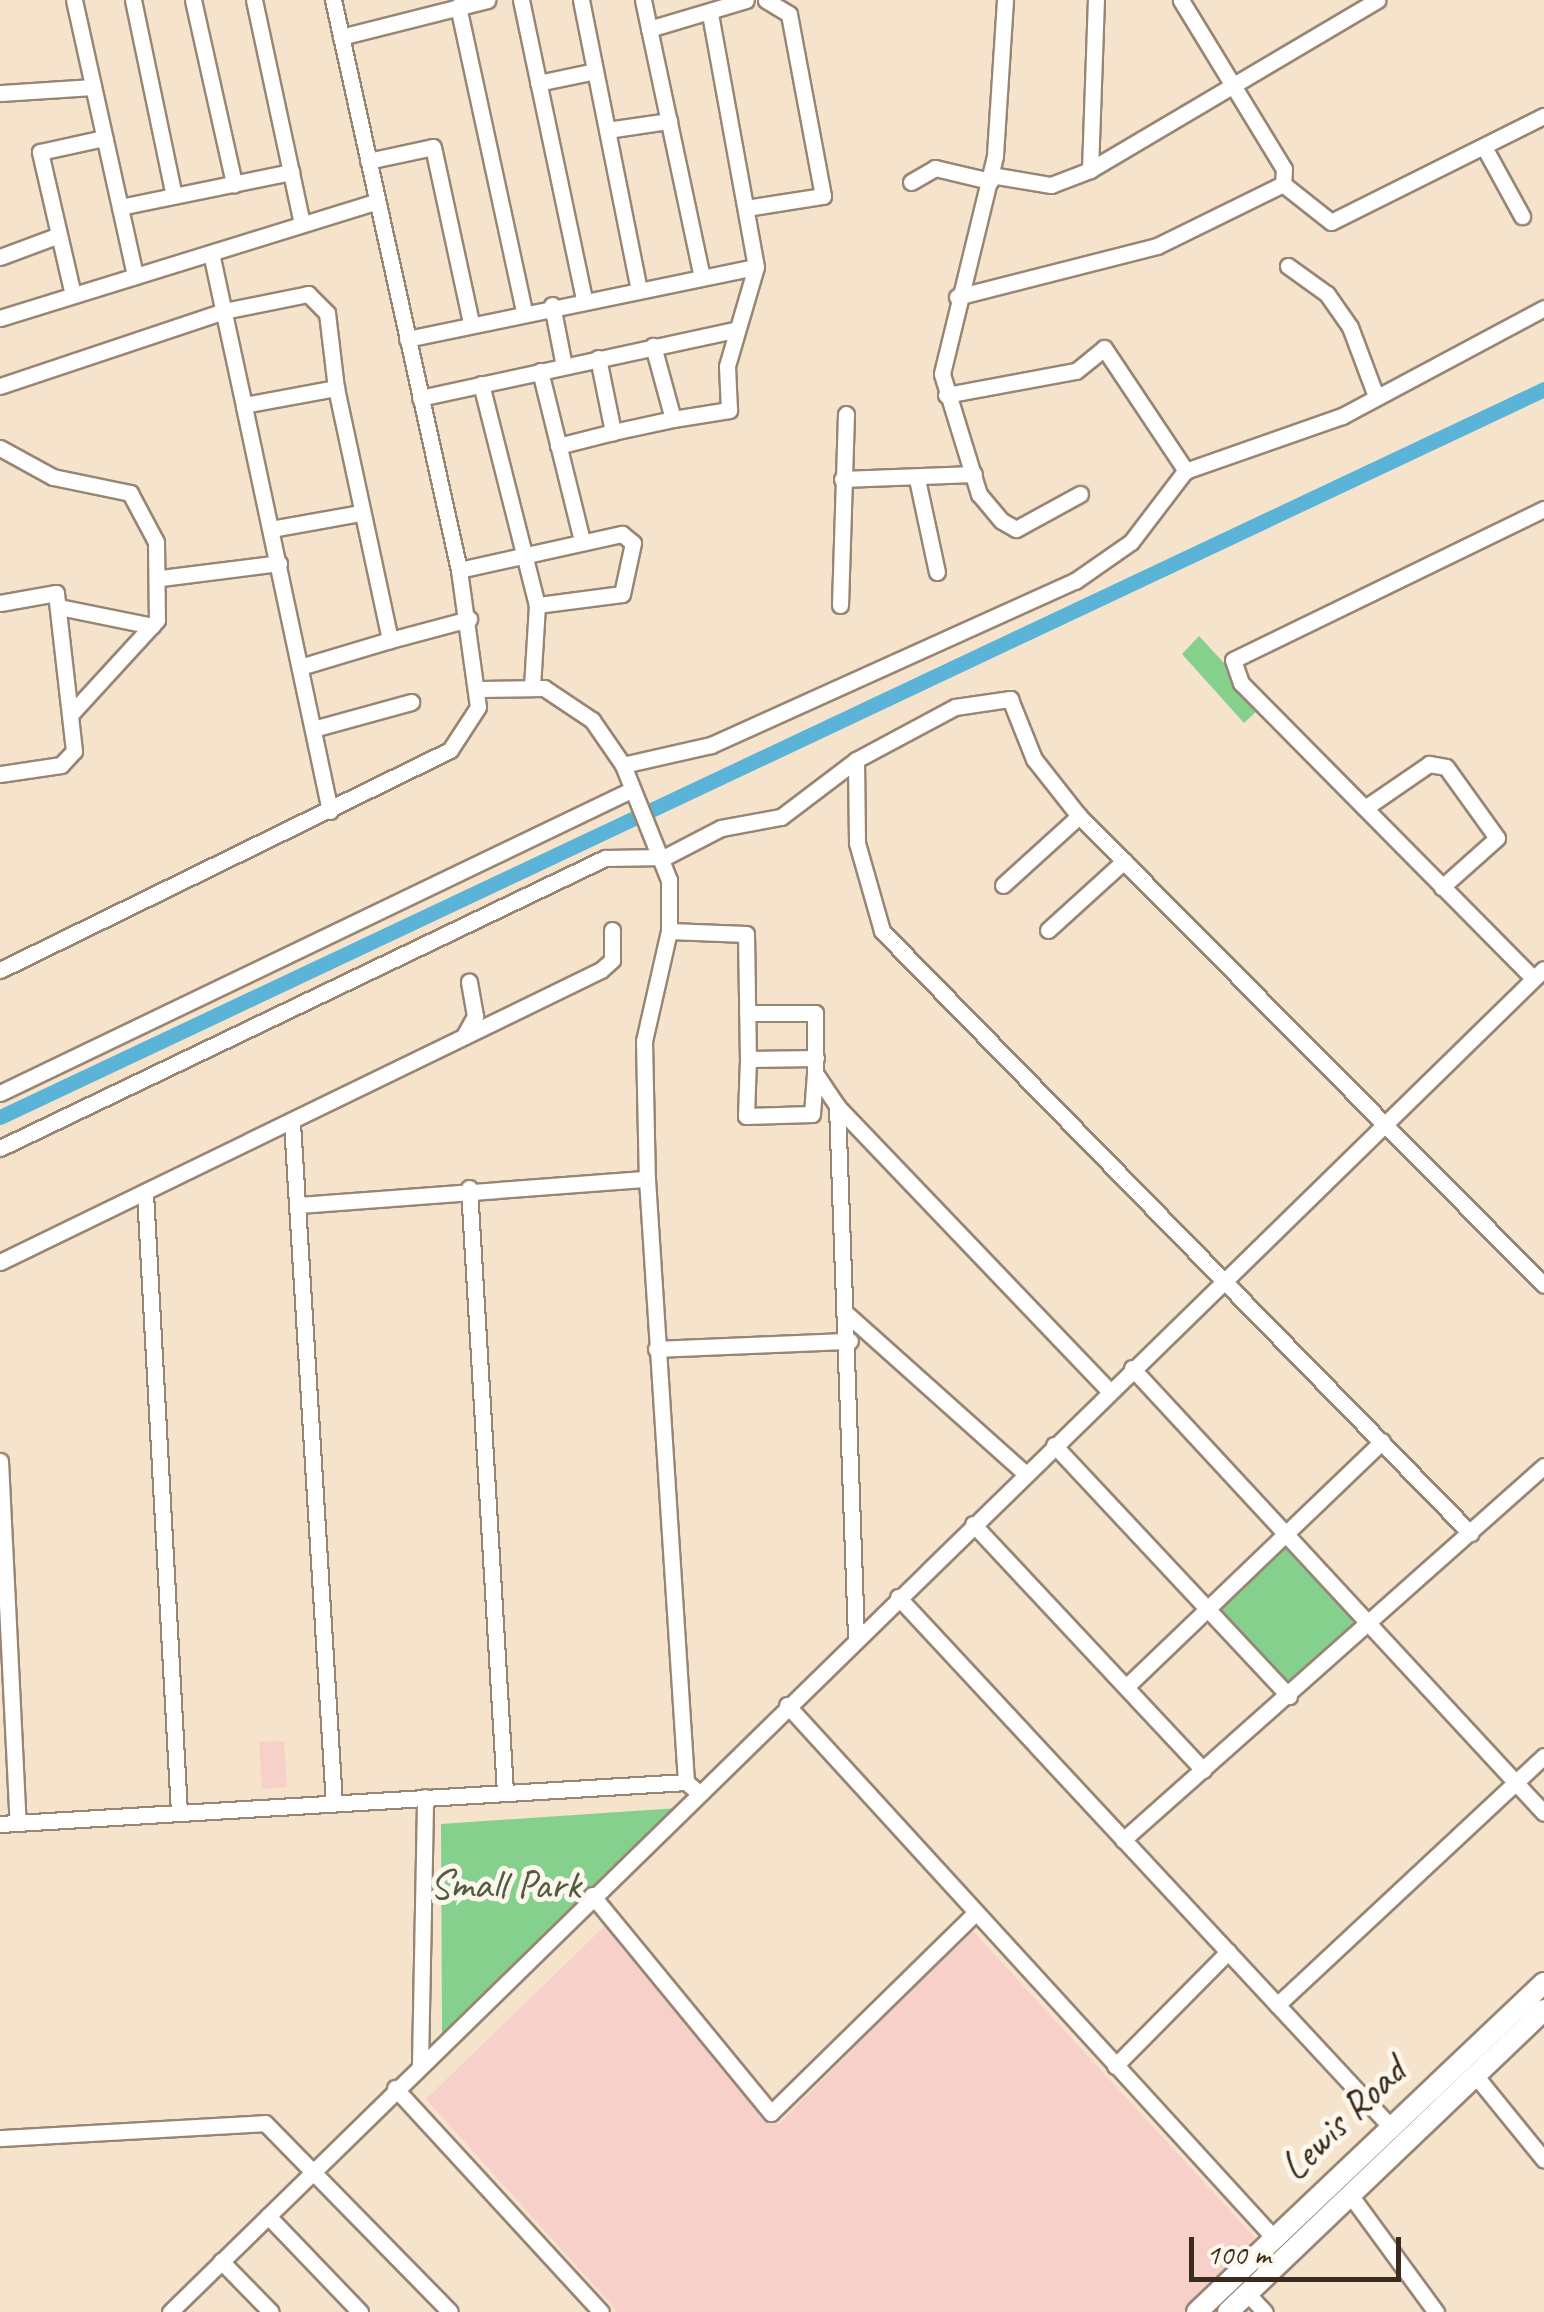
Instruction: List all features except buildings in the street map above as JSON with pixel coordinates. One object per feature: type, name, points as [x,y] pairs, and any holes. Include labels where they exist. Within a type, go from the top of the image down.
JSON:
[{"type":"main road","name":"Lewis Road","points":[[1197,2312],[1389,2125],[1544,1983]]},
{"type":"main road","name":"Lewis Road","points":[[1228,2312],[1544,2010]]},
{"type":"street","points":[[74,0],[135,276]]},
{"type":"street","points":[[133,0],[174,196]]},
{"type":"street","points":[[193,0],[234,184]]},
{"type":"street","points":[[254,0],[302,224]]},
{"type":"street","points":[[0,970],[450,750],[471,724],[481,689],[460,570],[374,202],[334,0]]},
{"type":"street","points":[[341,38],[487,0]]},
{"type":"street","points":[[520,0],[584,299]]},
{"type":"street","points":[[581,0],[639,289]]},
{"type":"street","points":[[643,0],[702,277]]},
{"type":"street","points":[[649,29],[710,14],[746,0]]},
{"type":"street","points":[[746,208],[823,196],[790,14],[766,0]]},
{"type":"street","points":[[1005,0],[991,178],[957,297],[946,395],[979,494],[1016,529],[1080,494]]},
{"type":"street","points":[[1090,170],[1096,0]]},
{"type":"street","points":[[1181,0],[1284,169],[1283,184]]},
{"type":"street","points":[[911,182],[935,168],[1052,185],[1090,170],[1378,0]]},
{"type":"street","points":[[458,6],[524,310]]},
{"type":"street","points":[[558,446],[729,410],[735,330],[756,267],[710,14]]},
{"type":"street","points":[[538,84],[595,71]]},
{"type":"street","points":[[0,93],[93,87]]},
{"type":"street","points":[[1283,184],[1331,222],[1544,116]]},
{"type":"street","points":[[607,130],[669,121]]},
{"type":"street","points":[[73,295],[40,152],[104,138]]},
{"type":"street","points":[[1484,147],[1522,216]]},
{"type":"street","points":[[368,160],[433,148],[472,323]]},
{"type":"street","points":[[120,207],[291,172]]},
{"type":"street","points":[[957,297],[1157,246],[1283,184]]},
{"type":"street","points":[[0,318],[374,202]]},
{"type":"street","points":[[0,257],[59,235]]},
{"type":"street","points":[[211,252],[330,810]]},
{"type":"street","points":[[1288,266],[1327,294],[1350,327],[1376,396]]},
{"type":"street","points":[[407,339],[524,310],[756,267]]},
{"type":"street","points":[[0,386],[224,311],[317,296],[390,640]]},
{"type":"street","points":[[552,305],[564,366]]},
{"type":"street","points":[[622,765],[711,745],[1075,582],[1131,542],[1186,471],[1376,396],[1544,308]]},
{"type":"street","points":[[420,398],[735,330]]},
{"type":"street","points":[[653,346],[673,419]]},
{"type":"street","points":[[946,395],[1076,370],[1104,348],[1186,471]]},
{"type":"street","points":[[598,358],[613,432]]},
{"type":"street","points":[[540,371],[582,541]]},
{"type":"street","points":[[482,384],[537,606],[532,686]]},
{"type":"street","points":[[244,405],[336,388]]},
{"type":"street","points":[[840,604],[846,414]]},
{"type":"street","points":[[0,448],[53,478],[130,492],[150,526],[162,578],[152,626],[71,714]]},
{"type":"street","points":[[842,479],[974,474]]},
{"type":"street","points":[[916,479],[937,572]]},
{"type":"street","points":[[170,2312],[592,1895],[692,1787],[787,1706],[1538,973],[1442,886],[1240,683],[1233,660],[1544,509]]},
{"type":"street","points":[[271,529],[360,513]]},
{"type":"street","points":[[460,570],[521,552],[622,534],[634,543],[622,594],[537,606]]},
{"type":"street","points":[[162,578],[279,564]]},
{"type":"street","points":[[0,603],[52,591],[60,607],[71,714],[69,762],[0,774]]},
{"type":"street","points":[[60,607],[152,626]]},
{"type":"street","points":[[300,666],[469,619]]},
{"type":"street","points":[[481,689],[532,686],[568,698],[622,765],[633,796],[665,857],[668,931],[644,1041],[646,1179],[692,1787]]},
{"type":"street","points":[[0,1148],[605,858],[665,857],[721,828],[780,817],[856,760],[955,707],[1010,699],[1034,759],[1079,816],[1544,1285]]},
{"type":"street","points":[[313,729],[411,702]]},
{"type":"street","points":[[856,760],[857,844],[882,932],[1226,1276],[1470,1533]]},
{"type":"street","points":[[1365,808],[1429,764],[1446,768],[1497,838],[1442,886]]},
{"type":"street","points":[[0,1093],[633,796]]},
{"type":"street","points":[[1004,885],[1079,816]]},
{"type":"street","points":[[1048,930],[1124,861]]},
{"type":"street","points":[[0,1262],[292,1124],[602,970],[612,960],[612,930]]},
{"type":"street","points":[[668,931],[746,934],[746,1116],[812,1114],[815,1012],[747,1013]]},
{"type":"street","points":[[457,1042],[474,1026],[469,982]]},
{"type":"street","points":[[748,1059],[816,1066]]},
{"type":"street","points":[[816,1066],[837,1106],[1110,1390]]},
{"type":"street","points":[[837,1106],[850,1340],[856,1638]]},
{"type":"street","points":[[292,1124],[334,1803]]},
{"type":"street","points":[[299,1204],[469,1188],[646,1179]]},
{"type":"street","points":[[469,1188],[505,1792]]},
{"type":"street","points":[[145,1194],[179,1813]]},
{"type":"street","points":[[848,1315],[1026,1473]]},
{"type":"street","points":[[656,1349],[850,1340]]},
{"type":"street","points":[[1132,1368],[1544,1814]]},
{"type":"street","points":[[1128,1685],[1382,1442]]},
{"type":"street","points":[[1054,1445],[1208,1605],[1289,1696]]},
{"type":"street","points":[[0,1460],[18,1823]]},
{"type":"street","points":[[1124,1840],[1544,1466]]},
{"type":"street","points":[[973,1524],[1204,1770]]},
{"type":"street","points":[[898,1598],[1389,2125]]},
{"type":"street","points":[[787,1706],[1274,2238]]},
{"type":"street","points":[[1277,2004],[1544,1756]]},
{"type":"street","points":[[0,1824],[505,1792],[692,1787]]},
{"type":"street","points":[[420,2064],[424,1798]]},
{"type":"street","points":[[592,1895],[772,2113],[976,1912]]},
{"type":"street","points":[[1115,2066],[1228,1952]]},
{"type":"street","points":[[1474,2074],[1544,2160]]},
{"type":"street","points":[[394,2088],[600,2312]]},
{"type":"street","points":[[0,2138],[266,2122],[450,2312]]},
{"type":"street","points":[[1351,2196],[1436,2312]]},
{"type":"street","points":[[268,2216],[360,2312]]},
{"type":"street","points":[[221,2261],[272,2312]]},
{"type":"street","points":[[1247,2294],[1265,2312]]},
{"type":"shaded area","points":[[284,1741],[287,1787],[262,1789],[259,1742]]},
{"type":"shaded area","points":[[608,1923],[778,2125],[971,1929],[1258,2241],[1185,2312],[618,2312],[426,2099]]},
{"type":"green space","points":[[1199,636],[1263,705],[1244,723],[1182,654]]},
{"type":"green space","points":[[1284,1532],[1369,1624],[1289,1696],[1208,1605]]},
{"type":"green space","name":"Small Park","points":[[678,1808],[442,2035],[441,1824]]},
{"type":"waterway","points":[[0,1117],[1544,389]]}]
